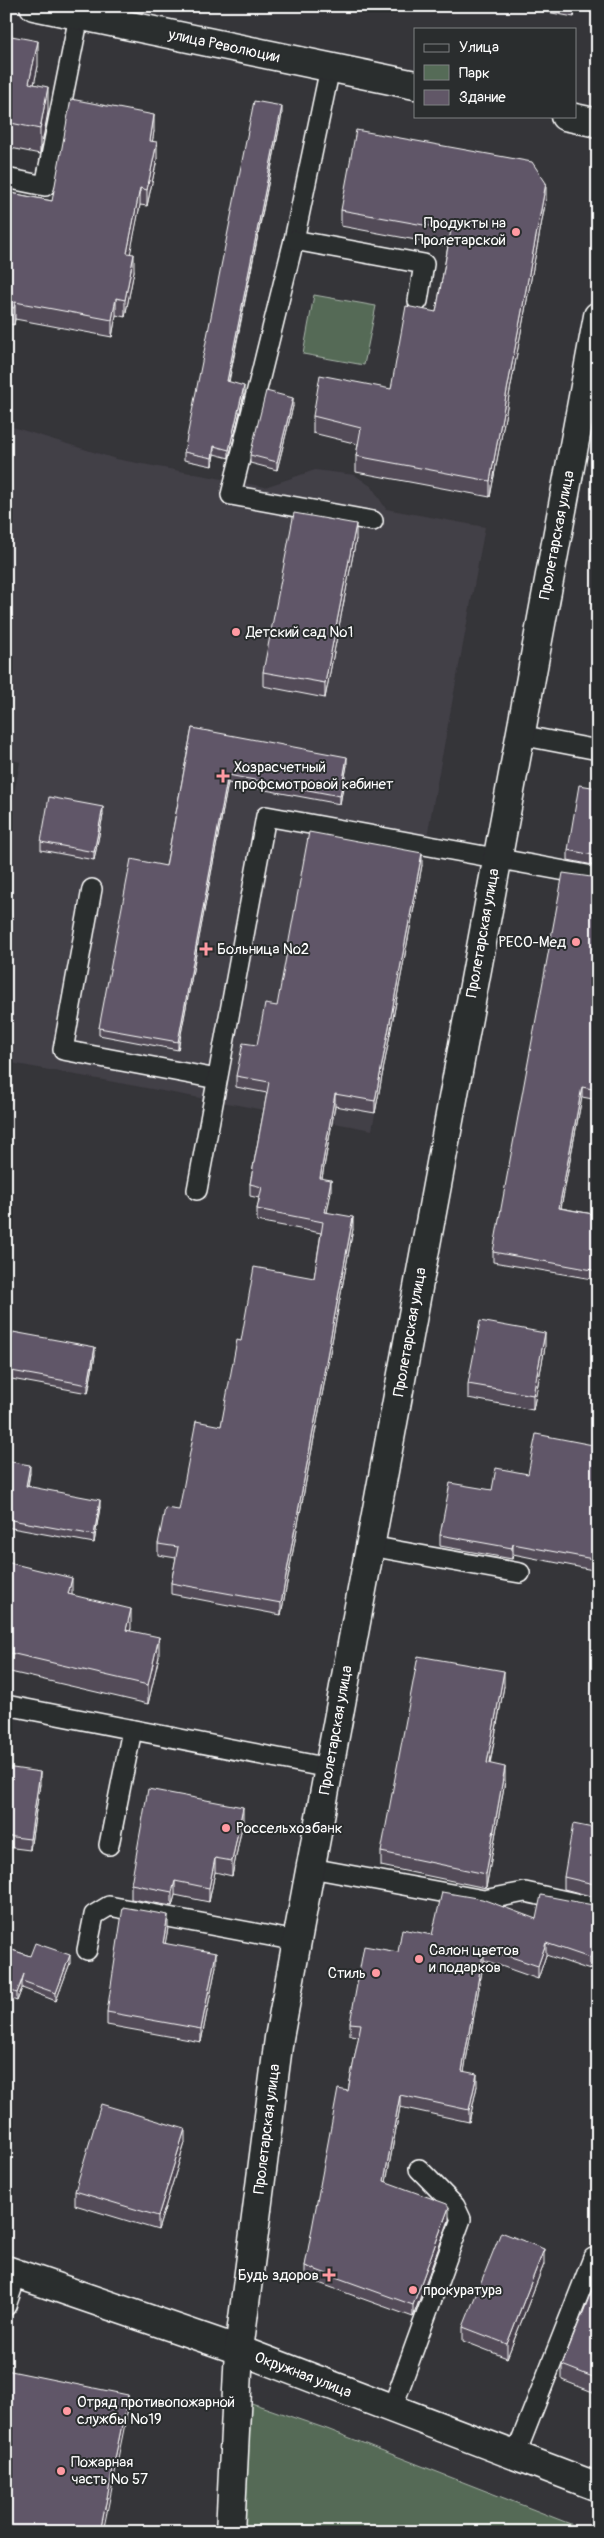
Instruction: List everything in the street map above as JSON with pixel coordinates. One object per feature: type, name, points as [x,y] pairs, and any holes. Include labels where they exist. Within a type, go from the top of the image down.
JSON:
[{"type":"main road","name":"улица Революции","points":[[34,6],[414,85]]},
{"type":"main road","points":[[574,118],[598,123]]},
{"type":"main road","name":"Пролетарская улица","points":[[230,2532],[239,2350],[279,2038],[598,316]]},
{"type":"main road","name":"Окружная улица","points":[[12,2272],[239,2350],[598,2487]]},
{"type":"lane","points":[[6,178],[45,186],[79,16]]},
{"type":"lane","points":[[330,68],[294,240],[230,495],[374,522]]},
{"type":"lane","points":[[294,240],[424,264],[418,301]]},
{"type":"lane","points":[[520,735],[598,750]]},
{"type":"lane","points":[[197,1190],[266,816],[598,877]]},
{"type":"lane","points":[[92,889],[63,1050],[217,1078]]},
{"type":"lane","points":[[370,1546],[520,1573]]},
{"type":"lane","points":[[6,1705],[329,1768]]},
{"type":"lane","points":[[109,1844],[132,1730]]},
{"type":"lane","points":[[311,1868],[484,1900],[525,1892],[598,1908]]},
{"type":"lane","points":[[87,1950],[94,1915],[109,1906],[297,1941]]},
{"type":"lane","points":[[392,2409],[461,2219],[455,2206],[419,2169]]},
{"type":"lane","points":[[515,2456],[593,2258]]},
{"type":"lane","points":[[6,2306],[12,2272]]},
{"type":"shaded area","points":[[6,425],[116,459],[265,487],[315,470],[355,475],[372,487],[386,509],[485,527],[372,1130],[6,1062],[6,836],[20,762],[6,759]]},
{"type":"green space","points":[[314,295],[376,306],[364,365],[303,354]]},
{"type":"green space","points":[[237,2398],[327,2429],[591,2532],[230,2532]]},
{"type":"building","points":[[6,35],[38,41],[29,83],[48,87],[40,129],[6,122]]},
{"type":"building","points":[[71,99],[154,115],[150,141],[157,142],[147,190],[140,188],[127,253],[134,254],[125,300],[116,298],[112,320],[15,302],[14,308],[6,306],[6,192],[52,201]]},
{"type":"building","points":[[254,101],[282,106],[227,381],[244,386],[229,450],[214,446],[212,458],[184,452]]},
{"type":"building","points":[[356,130],[532,162],[546,183],[490,481],[356,456],[361,428],[313,416],[320,375],[391,389],[406,306],[436,312],[451,230],[341,210]]},
{"type":"building","points":[[266,391],[293,398],[277,462],[250,455]]},
{"type":"building","points":[[294,513],[356,524],[325,683],[263,672]]},
{"type":"building","points":[[192,728],[347,757],[340,796],[228,775],[178,1042],[99,1028],[131,859],[166,866]]},
{"type":"building","points":[[579,785],[598,788],[598,856],[568,850]]},
{"type":"building","points":[[49,797],[103,807],[94,852],[41,842]]},
{"type":"building","points":[[309,832],[422,853],[375,1101],[335,1094],[320,1178],[331,1180],[325,1212],[353,1217],[281,1603],[171,1583],[178,1547],[158,1544],[165,1508],[179,1510],[196,1421],[221,1426],[237,1340],[241,1341],[254,1267],[314,1278],[323,1222],[257,1209],[262,1187],[250,1184],[269,1082],[236,1076],[243,1043],[257,1045],[265,1004],[277,1006]]},
{"type":"building","points":[[563,873],[598,878],[598,1090],[582,1087],[559,1208],[598,1215],[598,1271],[493,1252]]},
{"type":"building","points":[[480,1321],[545,1333],[533,1395],[468,1384]]},
{"type":"building","points":[[13,1332],[95,1347],[88,1385],[6,1370]]},
{"type":"building","points":[[536,1434],[598,1446],[598,1533],[593,1559],[513,1544],[512,1548],[440,1535],[450,1483],[492,1490],[496,1468],[528,1474]]},
{"type":"building","points":[[6,1461],[30,1465],[26,1486],[100,1500],[94,1535],[6,1519]]},
{"type":"building","points":[[6,1562],[72,1578],[68,1594],[131,1609],[126,1630],[159,1637],[148,1685],[6,1652]]},
{"type":"building","points":[[418,1656],[504,1671],[487,1763],[505,1767],[486,1874],[381,1852]]},
{"type":"building","points":[[6,1767],[40,1772],[30,1839],[6,1836]]},
{"type":"building","points":[[148,1789],[243,1807],[232,1861],[215,1858],[209,1888],[175,1881],[172,1892],[131,1884]]},
{"type":"building","points":[[573,1824],[598,1829],[598,1885],[564,1877]]},
{"type":"building","points":[[442,1892],[482,1899],[536,1919],[541,1895],[598,1906],[598,1938],[590,1958],[546,1943],[538,1966],[484,1948],[462,2071],[477,2074],[469,2110],[400,2095],[384,2181],[447,2204],[449,2207],[413,2305],[305,2266],[338,2089],[348,2091],[361,2024],[350,2023],[364,1946],[398,1952],[402,1929],[432,1935]]},
{"type":"building","points":[[123,1907],[168,1915],[163,1943],[216,1953],[201,2029],[107,2012]]},
{"type":"building","points":[[35,1943],[70,1955],[56,1993],[22,1981],[24,1974],[17,1993],[6,1989],[6,1948],[30,1956]]},
{"type":"building","points":[[101,2104],[185,2129],[158,2216],[75,2191]]},
{"type":"building","points":[[501,2232],[544,2249],[507,2344],[463,2327]]},
{"type":"building","points":[[598,2275],[598,2379],[562,2365]]},
{"type":"building","name":"Пожарная часть № 57","points":[[6,2370],[128,2395],[100,2532],[6,2532]]},
{"type":"place","name":"Продукты на Пролетарской","points":[[516,232]]},
{"type":"place","name":"Детский сад №1","points":[[236,632]]},
{"type":"place","name":"Хозрасчетный профсмотровой кабинет","points":[[223,776]]},
{"type":"place","name":"РЕСО-Мед","points":[[576,942]]},
{"type":"place","name":"Больница №2","points":[[206,949]]},
{"type":"place","name":"Россельхозбанк","points":[[226,1828]]},
{"type":"place","name":"Салон цветов и подарков","points":[[419,1959]]},
{"type":"place","name":"Стиль","points":[[376,1973]]},
{"type":"place","name":"Будь здоров","points":[[329,2275]]},
{"type":"place","name":"прокуратура","points":[[413,2290]]},
{"type":"place","name":"Отряд противопожарной службы №19","points":[[67,2411]]},
{"type":"place","name":"Пожарная часть № 57","points":[[61,2471]]}]
